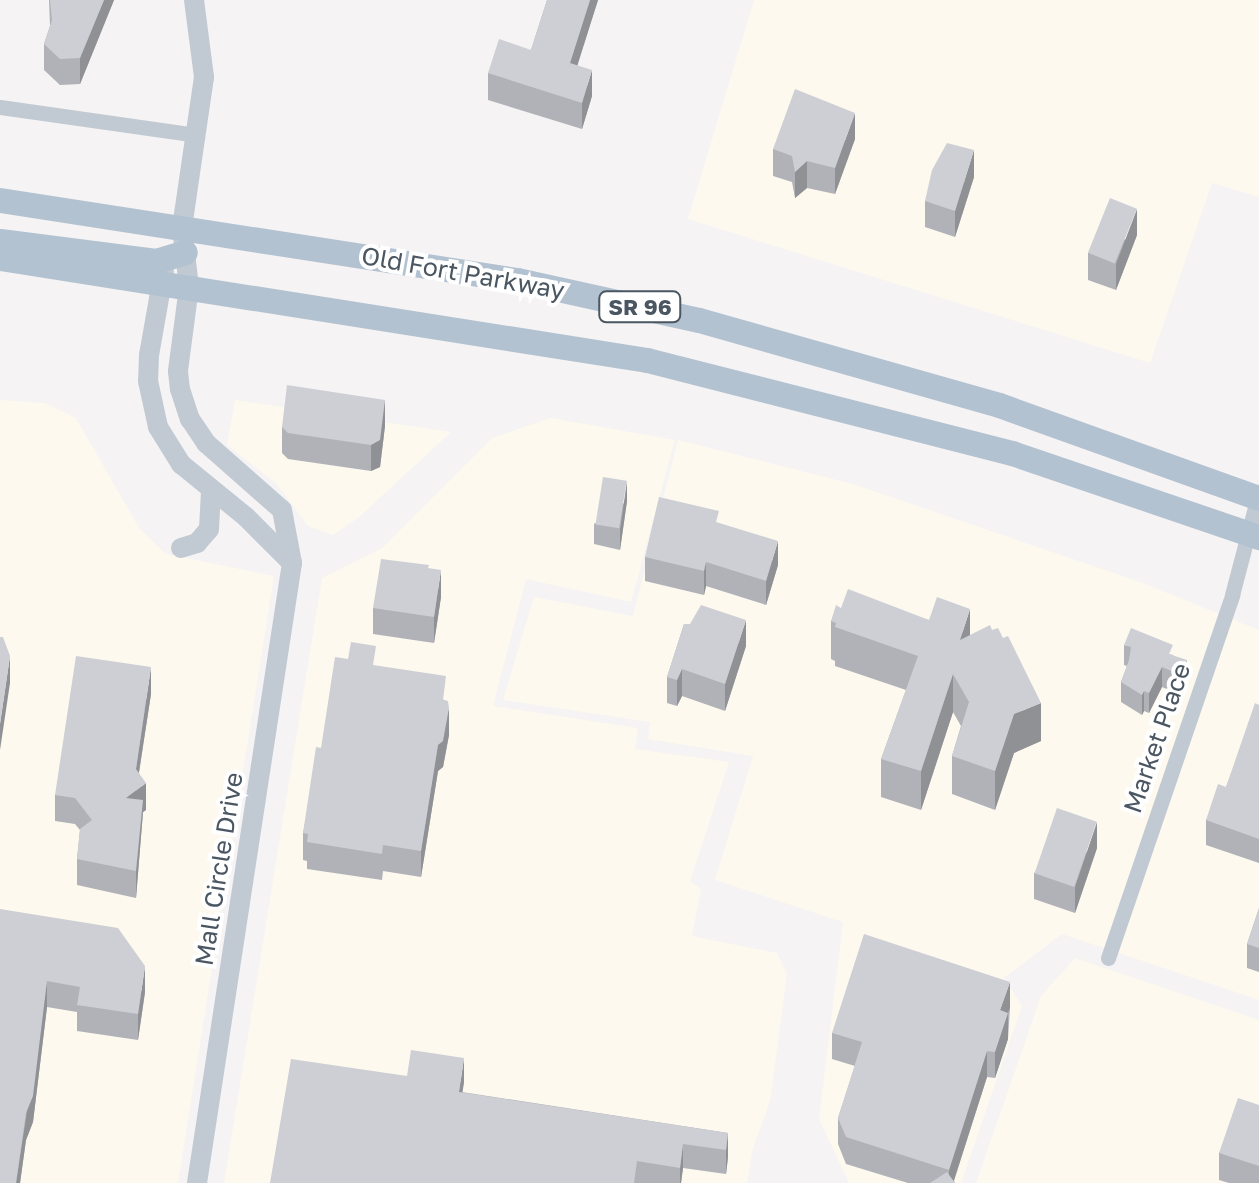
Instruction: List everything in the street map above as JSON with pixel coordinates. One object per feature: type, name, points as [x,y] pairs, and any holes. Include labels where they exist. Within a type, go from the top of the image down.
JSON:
[{"type":"main road","name":"Old Fort Parkway","points":[[0,200],[174,255],[188,287],[647,360],[1012,453],[1255,535]]},
{"type":"main road","points":[[0,242],[174,255]]},
{"type":"main road","name":"Old Fort Parkway","points":[[0,258],[174,255],[517,280],[700,320],[1000,405],[1258,495]]},
{"type":"street","points":[[194,0],[204,76],[148,381],[158,427],[171,452],[292,563]]},
{"type":"street","points":[[0,107],[196,135]]},
{"type":"street","name":"Mall Circle Drive","points":[[188,287],[178,370],[184,404],[217,456],[278,503],[286,519],[292,563],[198,1183]]},
{"type":"street","points":[[182,548],[197,542],[209,530],[211,490]]},
{"type":"street","name":"Market Place","points":[[1108,958],[1255,535],[1258,495]]},
{"type":"shaded area","points":[[754,0],[1259,0],[1259,197],[1212,183],[1150,363],[688,219]]},
{"type":"shaded area","points":[[0,400],[45,403],[76,418],[139,528],[166,554],[274,576],[178,1183],[0,1183]]},
{"type":"shaded area","points":[[235,400],[451,432],[358,518],[333,535],[308,526],[276,483],[227,445]]},
{"type":"shaded area","points":[[551,418],[675,440],[631,602],[526,579],[493,706],[638,728],[635,749],[729,762],[690,881],[701,889],[692,936],[777,953],[787,974],[770,1102],[753,1147],[747,1183],[224,1183],[322,578],[382,548],[492,438]]},
{"type":"shaded area","points":[[678,440],[853,484],[1140,582],[1259,630],[1259,1000],[1062,934],[1004,978],[1022,1006],[961,1183],[849,1183],[819,1119],[843,922],[715,880],[753,756],[648,739],[650,722],[503,700],[534,597],[633,616]]},
{"type":"shaded area","points":[[1075,958],[1259,1020],[1259,1183],[976,1183],[1041,996]]},
{"type":"building","points":[[50,0],[104,0],[80,58],[60,59],[44,44],[52,20]]},
{"type":"building","points":[[547,0],[590,0],[570,63],[592,70],[582,103],[488,73],[499,39],[531,50]]},
{"type":"building","points":[[795,89],[855,113],[835,168],[807,161],[795,172],[792,156],[773,149]]},
{"type":"building","points":[[947,143],[974,150],[955,211],[925,201],[932,170]]},
{"type":"building","points":[[1110,198],[1137,209],[1115,264],[1088,253]]},
{"type":"building","points":[[287,385],[385,400],[380,440],[371,445],[288,433],[282,427]]},
{"type":"building","points":[[603,477],[627,481],[619,528],[595,524]]},
{"type":"building","points":[[659,497],[719,511],[716,522],[778,541],[766,581],[706,562],[704,571],[645,557]]},
{"type":"building","points":[[381,559],[441,570],[434,617],[373,608]]},
{"type":"building","points":[[848,589],[929,620],[937,597],[970,609],[960,640],[990,625],[992,630],[998,628],[1003,638],[1008,636],[1041,703],[1014,714],[995,771],[952,756],[969,702],[953,674],[921,771],[881,759],[918,656],[835,627],[836,623],[831,621],[836,605],[841,608]]},
{"type":"building","points":[[701,605],[746,620],[725,684],[682,669],[677,680],[667,677],[684,624],[690,624]]},
{"type":"building","points":[[1131,628],[1173,645],[1169,654],[1187,660],[1181,675],[1162,667],[1149,693],[1144,691],[1142,695],[1121,682],[1129,660],[1131,647],[1124,645]]},
{"type":"building","points":[[0,637],[10,656],[0,724]]},
{"type":"building","points":[[351,642],[376,646],[373,665],[446,676],[443,700],[448,701],[449,708],[443,741],[438,745],[421,851],[383,845],[382,854],[307,842],[308,834],[303,833],[335,657],[348,659]]},
{"type":"building","points":[[76,656],[151,667],[136,769],[146,783],[126,798],[143,800],[136,871],[77,859],[80,829],[92,820],[75,798],[55,795]]},
{"type":"building","points":[[1255,703],[1259,705],[1259,839],[1206,820],[1218,784],[1226,787]]},
{"type":"building","points":[[1057,808],[1097,822],[1074,887],[1035,873]]},
{"type":"building","points":[[1259,908],[1259,948],[1247,944]]},
{"type":"building","points":[[0,909],[118,928],[145,966],[138,1014],[77,1005],[80,987],[47,981],[33,1096],[26,1113],[16,1183],[0,1183]]},
{"type":"building","points":[[864,934],[1010,982],[1000,1010],[1008,1013],[995,1052],[987,1051],[949,1170],[846,1137],[838,1118],[862,1042],[832,1033]]},
{"type":"building","points":[[411,1050],[464,1058],[459,1092],[728,1133],[726,1150],[683,1144],[680,1168],[637,1161],[634,1183],[270,1183],[291,1059],[407,1076]]},
{"type":"building","points":[[1238,1098],[1259,1105],[1259,1166],[1219,1153]]},
{"type":"building","points":[[947,1172],[955,1183],[930,1183]]}]
